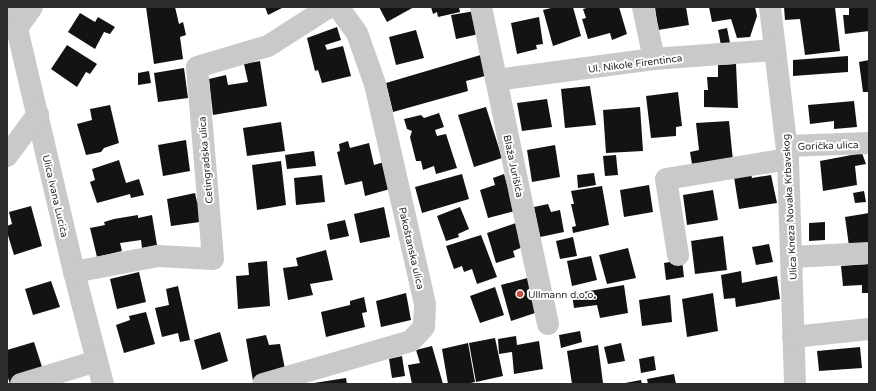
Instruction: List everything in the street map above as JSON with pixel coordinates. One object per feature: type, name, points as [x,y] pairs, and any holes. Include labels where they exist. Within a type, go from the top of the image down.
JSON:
[{"type":"street","name":"Ulica Ivana Lucića","points":[[12,7],[74,272],[103,384]]},
{"type":"street","points":[[17,28],[32,7]]},
{"type":"street","name":"Cetingradska ulica","points":[[74,272],[158,256],[213,259],[197,67],[268,46],[329,7]]},
{"type":"street","name":"Pakoštanska ulica","points":[[263,384],[411,341],[424,327],[425,304],[375,84],[357,33],[338,7]]},
{"type":"street","name":"Blaža Jurišića","points":[[481,7],[548,324]]},
{"type":"street","points":[[643,7],[654,59]]},
{"type":"street","name":"Ulica Kneza Novaka Krbavskog","points":[[770,7],[788,153],[795,384]]},
{"type":"street","name":"Ul. Nikole Firentinca","points":[[496,80],[654,59],[775,50]]},
{"type":"street","points":[[7,156],[38,114]]},
{"type":"street","name":"Gorička ulica","points":[[678,256],[666,179],[788,153],[869,143]]},
{"type":"street","points":[[792,257],[869,253]]},
{"type":"street","points":[[793,337],[869,329]]},
{"type":"street","points":[[21,384],[97,361]]},
{"type":"building","points":[[146,7],[175,7],[179,24],[183,22],[186,35],[180,37],[183,59],[154,64]]},
{"type":"building","points":[[265,7],[284,7],[268,15]]},
{"type":"building","points":[[379,7],[414,7],[387,22]]},
{"type":"building","points":[[431,7],[459,7],[460,12],[438,17],[437,12],[433,14]]},
{"type":"building","points":[[555,7],[573,7],[581,36],[553,46],[543,10]]},
{"type":"building","points":[[590,7],[619,7],[627,34],[612,40],[610,33],[588,39],[582,19],[586,18],[583,9]]},
{"type":"building","points":[[655,7],[686,7],[689,25],[658,30]]},
{"type":"building","points":[[709,7],[755,7],[757,16],[750,37],[737,38],[731,19],[712,22]]},
{"type":"building","points":[[784,7],[835,7],[840,51],[805,55],[800,19],[785,20]]},
{"type":"building","points":[[849,7],[869,7],[869,31],[845,34],[843,15],[849,15]]},
{"type":"building","points":[[475,11],[479,34],[456,39],[451,15]]},
{"type":"building","points":[[80,13],[95,22],[98,17],[115,27],[110,34],[104,32],[95,49],[68,32]]},
{"type":"building","points":[[539,17],[543,44],[536,45],[537,49],[517,54],[511,23]]},
{"type":"building","points":[[337,27],[341,40],[325,45],[327,50],[343,46],[351,76],[322,83],[318,70],[315,71],[307,38]]},
{"type":"building","points":[[727,28],[730,43],[721,45],[718,30]]},
{"type":"building","points":[[416,30],[424,58],[396,65],[389,37]]},
{"type":"building","points":[[67,45],[97,64],[90,74],[86,72],[77,87],[51,69]]},
{"type":"building","points":[[484,54],[489,75],[466,81],[468,91],[393,112],[386,83]]},
{"type":"building","points":[[848,56],[848,72],[793,76],[793,60]]},
{"type":"building","points":[[869,60],[869,92],[863,92],[859,62]]},
{"type":"building","points":[[260,61],[267,106],[213,115],[209,79],[226,75],[228,85],[248,82],[244,64]]},
{"type":"building","points":[[736,64],[738,108],[704,107],[704,90],[708,90],[707,77],[718,77],[718,65]]},
{"type":"building","points":[[184,68],[188,98],[158,102],[154,73]]},
{"type":"building","points":[[149,71],[151,83],[138,85],[138,73]]},
{"type":"building","points":[[590,86],[596,125],[565,128],[561,89]]},
{"type":"building","points":[[678,92],[682,126],[676,127],[676,136],[651,138],[646,96]]},
{"type":"building","points":[[547,99],[552,127],[522,131],[517,103]]},
{"type":"building","points":[[854,101],[857,127],[834,129],[834,121],[810,124],[808,105]]},
{"type":"building","points":[[110,105],[119,143],[104,148],[101,152],[86,155],[77,124],[92,120],[90,109]]},
{"type":"building","points":[[486,107],[502,158],[474,167],[458,115]]},
{"type":"building","points":[[640,107],[643,151],[606,153],[603,110]]},
{"type":"building","points":[[439,113],[444,127],[435,130],[437,136],[446,134],[457,168],[436,174],[434,166],[423,170],[421,161],[416,161],[410,137],[412,131],[407,129],[404,119],[421,115],[424,118]]},
{"type":"building","points":[[729,121],[733,161],[692,164],[690,152],[699,150],[696,123]]},
{"type":"building","points":[[281,122],[285,151],[247,156],[243,128]]},
{"type":"building","points":[[186,140],[190,171],[163,176],[158,145]]},
{"type":"building","points":[[348,141],[350,148],[369,143],[374,165],[384,162],[390,189],[365,196],[362,181],[345,185],[337,152],[340,151],[339,144]]},
{"type":"building","points":[[555,145],[560,177],[532,182],[527,150]]},
{"type":"building","points":[[314,151],[316,166],[287,169],[285,155]]},
{"type":"building","points":[[862,153],[866,164],[855,166],[857,185],[823,191],[820,161]]},
{"type":"building","points":[[616,155],[618,175],[605,176],[603,156]]},
{"type":"building","points":[[119,160],[126,183],[139,179],[144,195],[131,198],[130,194],[97,203],[90,182],[95,180],[92,169]]},
{"type":"building","points":[[281,161],[286,205],[257,210],[252,165]]},
{"type":"building","points":[[594,173],[596,185],[578,188],[577,175]]},
{"type":"building","points":[[462,174],[469,199],[422,213],[415,187]]},
{"type":"building","points":[[504,174],[515,211],[488,218],[480,190],[495,185],[493,178]]},
{"type":"building","points":[[751,174],[752,178],[771,175],[777,203],[739,209],[734,177]]},
{"type":"building","points":[[322,175],[325,202],[296,205],[294,178]]},
{"type":"building","points":[[649,185],[653,212],[624,217],[620,190]]},
{"type":"building","points":[[602,186],[609,225],[573,233],[572,227],[576,226],[571,204],[574,204],[571,191]]},
{"type":"building","points":[[713,190],[718,220],[687,225],[683,195]]},
{"type":"building","points":[[864,191],[866,202],[855,203],[853,193]]},
{"type":"building","points":[[195,193],[197,202],[206,202],[207,221],[171,226],[167,199]]},
{"type":"building","points":[[548,204],[551,212],[560,210],[564,232],[540,237],[534,207]]},
{"type":"building","points":[[31,206],[42,246],[14,255],[7,232],[7,226],[12,224],[9,212]]},
{"type":"building","points":[[384,207],[390,237],[360,243],[354,214]]},
{"type":"building","points":[[460,207],[469,229],[458,234],[459,237],[446,241],[437,216]]},
{"type":"building","points":[[869,213],[869,243],[849,246],[845,217]]},
{"type":"building","points":[[138,215],[138,218],[152,215],[157,245],[142,248],[141,240],[120,243],[122,251],[97,257],[90,228],[105,225],[104,222],[114,219]]},
{"type":"building","points":[[345,220],[349,236],[330,240],[327,224]]},
{"type":"building","points":[[825,222],[825,240],[809,241],[809,223]]},
{"type":"building","points":[[516,223],[523,247],[513,251],[515,257],[496,263],[487,233]]},
{"type":"building","points":[[481,235],[497,277],[477,284],[472,269],[464,272],[462,266],[454,269],[446,246]]},
{"type":"building","points":[[723,236],[727,270],[695,274],[691,241]]},
{"type":"building","points":[[573,237],[577,256],[560,259],[556,241]]},
{"type":"building","points":[[769,244],[773,262],[756,265],[752,247]]},
{"type":"building","points":[[628,248],[636,278],[607,284],[599,255]]},
{"type":"building","points":[[326,250],[333,280],[310,284],[313,295],[288,300],[283,268],[298,266],[296,258]]},
{"type":"building","points":[[591,256],[597,280],[572,286],[567,261]]},
{"type":"building","points":[[682,260],[684,277],[666,280],[664,263]]},
{"type":"building","points":[[267,261],[270,306],[238,309],[236,276],[249,275],[248,263]]},
{"type":"building","points":[[869,264],[869,293],[862,293],[862,285],[843,286],[841,266]]},
{"type":"building","points":[[741,271],[742,283],[777,276],[780,299],[736,307],[735,298],[724,299],[721,275]]},
{"type":"building","points":[[139,272],[146,302],[117,309],[110,279]]},
{"type":"building","name":"Ullmann d.o.o.","points":[[531,277],[535,313],[511,321],[501,285]]},
{"type":"building","points":[[51,281],[60,307],[33,315],[25,289]]},
{"type":"building","points":[[624,285],[628,313],[600,318],[597,305],[574,308],[572,294]]},
{"type":"building","points":[[178,286],[190,340],[180,342],[178,333],[162,337],[155,308],[169,305],[166,289]]},
{"type":"building","points":[[495,287],[504,315],[480,323],[470,296]]},
{"type":"building","points":[[406,293],[411,320],[381,327],[376,301]]},
{"type":"building","points":[[713,293],[718,331],[687,337],[682,299]]},
{"type":"building","points":[[670,295],[672,322],[642,326],[639,300]]},
{"type":"building","points":[[364,297],[367,312],[362,313],[365,327],[326,337],[321,312],[350,305],[350,301]]},
{"type":"building","points":[[146,312],[155,344],[124,353],[116,325],[130,320],[129,316]]},
{"type":"building","points":[[580,331],[582,342],[561,348],[559,335]]},
{"type":"building","points":[[220,332],[228,361],[202,370],[194,340]]},
{"type":"building","points":[[266,335],[269,345],[280,344],[286,374],[253,381],[246,339]]},
{"type":"building","points":[[516,336],[517,345],[539,341],[543,369],[514,374],[512,352],[499,354],[498,339]]},
{"type":"building","points":[[495,338],[503,376],[476,382],[469,343]]},
{"type":"building","points":[[34,342],[44,373],[10,384],[7,375],[7,350]]},
{"type":"building","points":[[468,343],[475,382],[466,384],[448,384],[442,349]]},
{"type":"building","points":[[621,343],[625,361],[608,364],[604,347]]},
{"type":"building","points":[[598,345],[603,383],[572,384],[567,351]]},
{"type":"building","points":[[432,346],[443,384],[412,384],[408,365],[420,363],[416,350]]},
{"type":"building","points":[[860,347],[862,368],[819,371],[817,351]]},
{"type":"building","points":[[402,356],[405,376],[392,378],[389,359]]},
{"type":"building","points":[[654,356],[656,370],[641,373],[639,359]]},
{"type":"building","points":[[674,374],[676,384],[648,384],[647,379]]},
{"type":"building","points":[[346,378],[347,384],[314,384],[314,383]]},
{"type":"building","points":[[641,380],[642,384],[625,384],[625,383]]},
{"type":"place","name":"Ullmann d.o.o.","points":[[520,294]]}]
